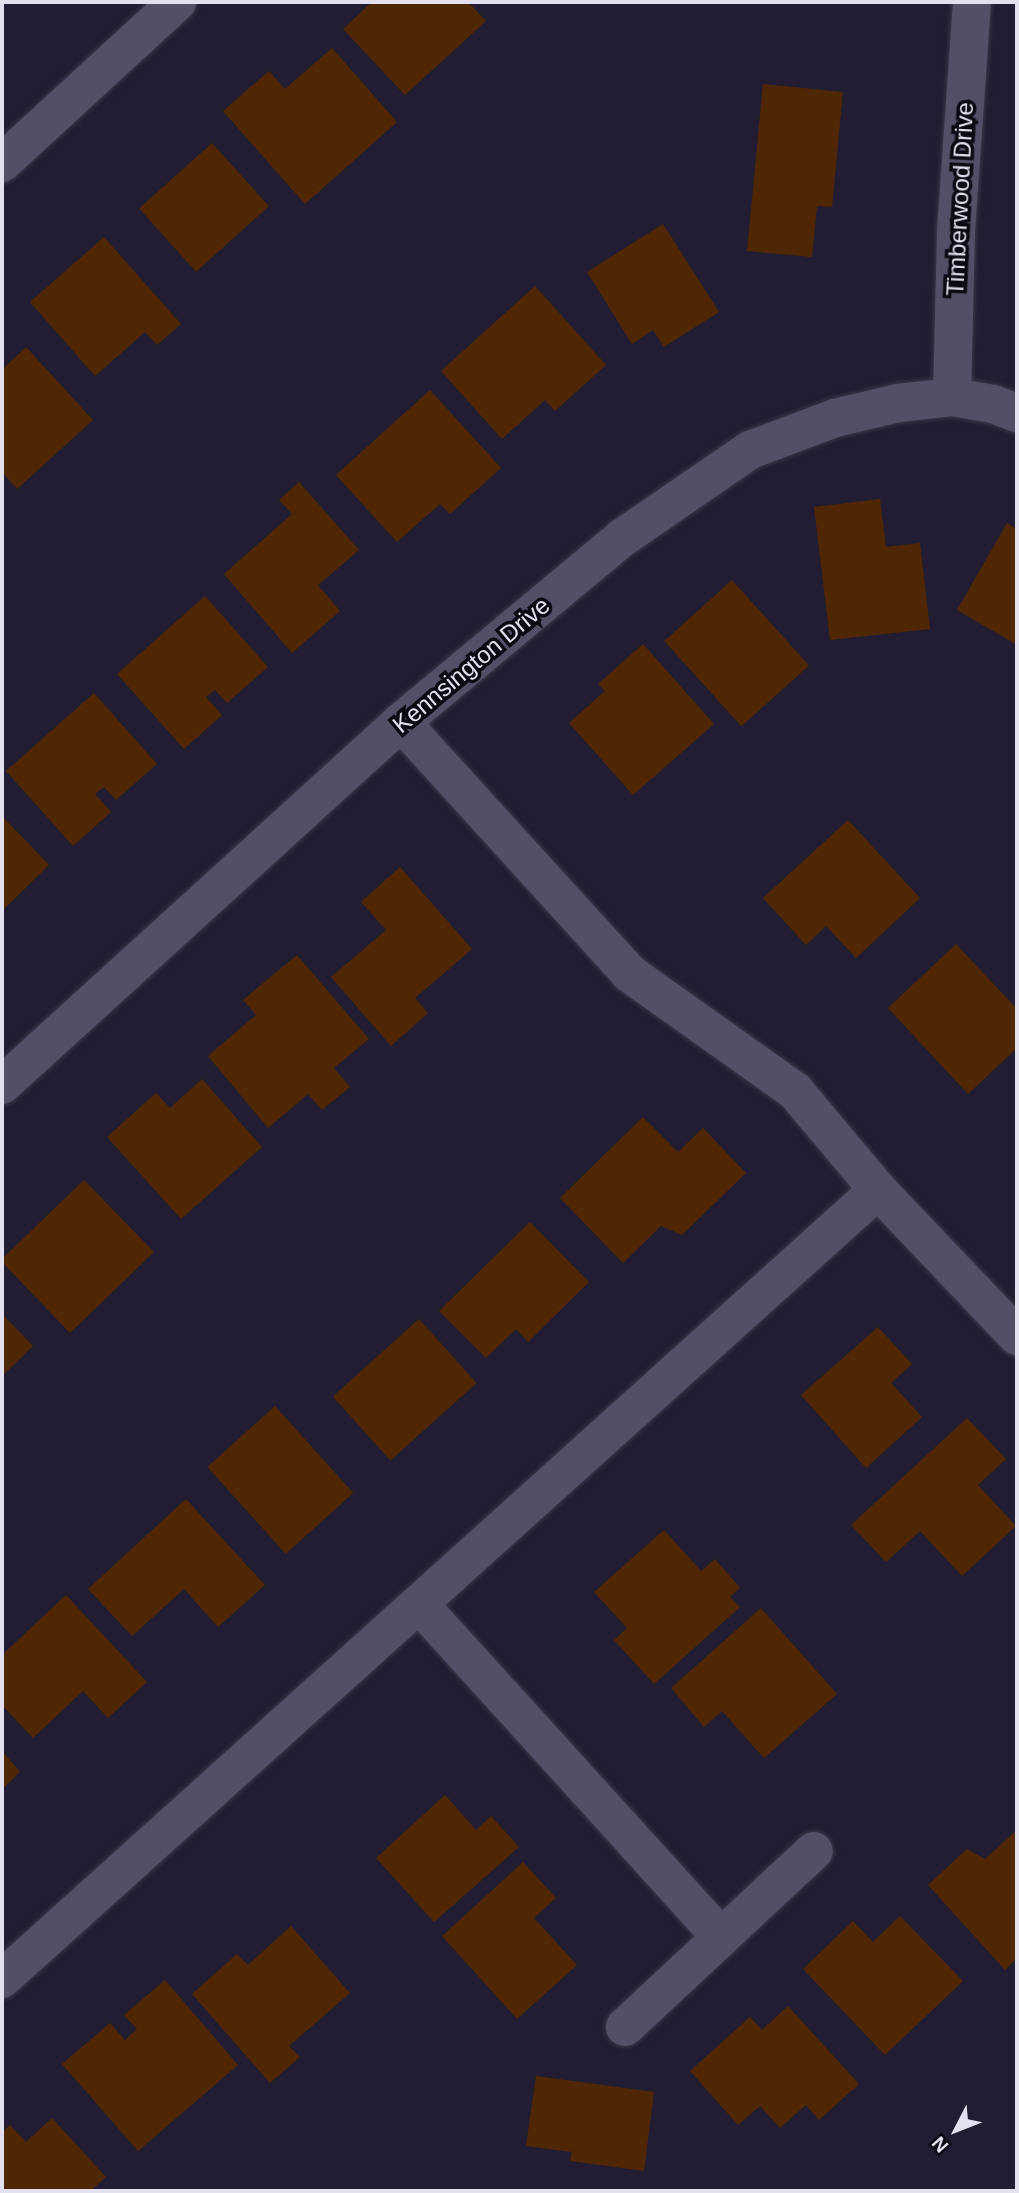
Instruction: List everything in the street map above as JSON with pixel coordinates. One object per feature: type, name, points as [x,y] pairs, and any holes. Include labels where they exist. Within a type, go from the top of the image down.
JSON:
[{"type":"street","points":[[2,163],[177,2]]},
{"type":"street","name":"Timberwood Drive","points":[[952,397],[956,231],[972,2]]},
{"type":"street","name":"Kennsington Drive","points":[[2,1085],[401,722],[622,538],[750,450],[835,418],[898,403],[952,397],[993,404],[1017,413]]},
{"type":"street","points":[[401,722],[629,973],[795,1091],[878,1190],[1017,1336]]},
{"type":"street","points":[[2,1979],[878,1190]]},
{"type":"street","points":[[419,1604],[721,1937]]},
{"type":"street","points":[[625,2027],[814,1851]]},
{"type":"building","points":[[372,2],[468,2],[486,21],[405,95],[343,29]]},
{"type":"building","points":[[332,48],[397,122],[305,204],[223,111],[269,71],[285,89]]},
{"type":"building","points":[[763,84],[843,92],[832,207],[817,206],[812,257],[747,251]]},
{"type":"building","points":[[212,143],[269,206],[196,272],[139,209]]},
{"type":"building","points":[[663,224],[719,312],[664,347],[653,330],[632,344],[587,272]]},
{"type":"building","points":[[104,237],[181,324],[157,345],[145,332],[95,376],[30,302]]},
{"type":"building","points":[[535,286],[606,365],[555,411],[545,400],[502,439],[441,371]]},
{"type":"building","points":[[26,347],[93,420],[17,489],[5,475],[2,477],[2,370]]},
{"type":"building","points":[[430,390],[501,468],[450,514],[440,504],[397,542],[336,475]]},
{"type":"building","points":[[299,482],[359,550],[318,585],[340,611],[292,653],[224,574],[292,514],[279,500]]},
{"type":"building","points":[[880,499],[886,547],[920,543],[930,629],[830,640],[814,507]]},
{"type":"building","points":[[1007,523],[1017,529],[1017,645],[957,610]]},
{"type":"building","points":[[732,580],[809,665],[741,726],[664,641]]},
{"type":"building","points":[[205,596],[268,667],[227,703],[215,690],[206,697],[222,715],[184,749],[117,674]]},
{"type":"building","points":[[643,644],[714,724],[633,795],[569,723],[605,691],[598,684]]},
{"type":"building","points":[[94,693],[157,764],[116,800],[104,787],[95,794],[111,812],[73,846],[6,771]]},
{"type":"building","points":[[2,816],[49,865],[2,911]]},
{"type":"building","points":[[848,820],[920,898],[856,958],[826,926],[806,945],[763,898]]},
{"type":"building","points":[[400,867],[472,949],[415,998],[428,1013],[391,1046],[331,977],[386,930],[361,902]]},
{"type":"building","points":[[956,944],[1017,1009],[1017,1048],[968,1094],[888,1008]]},
{"type":"building","points":[[297,955],[369,1039],[334,1068],[350,1087],[322,1110],[308,1094],[268,1128],[208,1056],[256,1015],[243,1000]]},
{"type":"building","points":[[202,1079],[262,1147],[181,1219],[107,1137],[156,1093],[170,1108]]},
{"type":"building","points":[[643,1117],[678,1152],[703,1128],[746,1173],[682,1235],[661,1226],[623,1263],[560,1198]]},
{"type":"building","points":[[84,1180],[154,1252],[70,1333],[2,1259]]},
{"type":"building","points":[[530,1222],[589,1282],[528,1342],[516,1329],[486,1358],[439,1311]]},
{"type":"building","points":[[2,1314],[33,1346],[2,1376]]},
{"type":"building","points":[[419,1319],[477,1383],[390,1461],[333,1397]]},
{"type":"building","points":[[878,1327],[912,1364],[891,1383],[922,1417],[866,1468],[801,1395]]},
{"type":"building","points":[[275,1406],[353,1493],[286,1554],[207,1467]]},
{"type":"building","points":[[967,1418],[1006,1459],[978,1485],[1016,1526],[962,1576],[920,1531],[886,1562],[851,1525]]},
{"type":"building","points":[[186,1499],[265,1585],[218,1627],[184,1589],[132,1636],[88,1589]]},
{"type":"building","points":[[664,1530],[701,1571],[715,1559],[740,1588],[730,1597],[740,1607],[654,1684],[614,1640],[627,1628],[594,1592]]},
{"type":"building","points":[[66,1595],[147,1682],[108,1718],[83,1691],[33,1738],[2,1705],[2,1655]]},
{"type":"building","points":[[761,1608],[837,1694],[764,1758],[722,1711],[704,1727],[671,1688]]},
{"type":"building","points":[[2,1751],[20,1772],[2,1789]]},
{"type":"building","points":[[445,1795],[476,1830],[491,1816],[519,1847],[434,1922],[376,1858]]},
{"type":"building","points":[[1017,1830],[1017,1958],[1005,1970],[928,1885],[967,1849],[985,1859]]},
{"type":"building","points":[[523,1862],[556,1898],[534,1918],[577,1965],[517,2019],[442,1936]]},
{"type":"building","points":[[900,1916],[963,1981],[885,2055],[803,1969],[853,1921],[873,1942]]},
{"type":"building","points":[[291,1926],[350,1993],[289,2046],[300,2057],[270,2083],[192,1994],[237,1954],[248,1965]]},
{"type":"building","points":[[165,1980],[238,2065],[138,2151],[62,2064],[110,2023],[125,2040],[137,2029],[124,2015]]},
{"type":"building","points":[[788,2006],[859,2084],[819,2120],[806,2105],[780,2128],[760,2106],[738,2125],[690,2071],[750,2017],[762,2030]]},
{"type":"building","points":[[536,2076],[654,2092],[644,2171],[570,2161],[572,2152],[526,2146]]},
{"type":"building","points":[[52,2118],[106,2177],[90,2191],[2,2191],[2,2132],[10,2125],[26,2142]]}]
